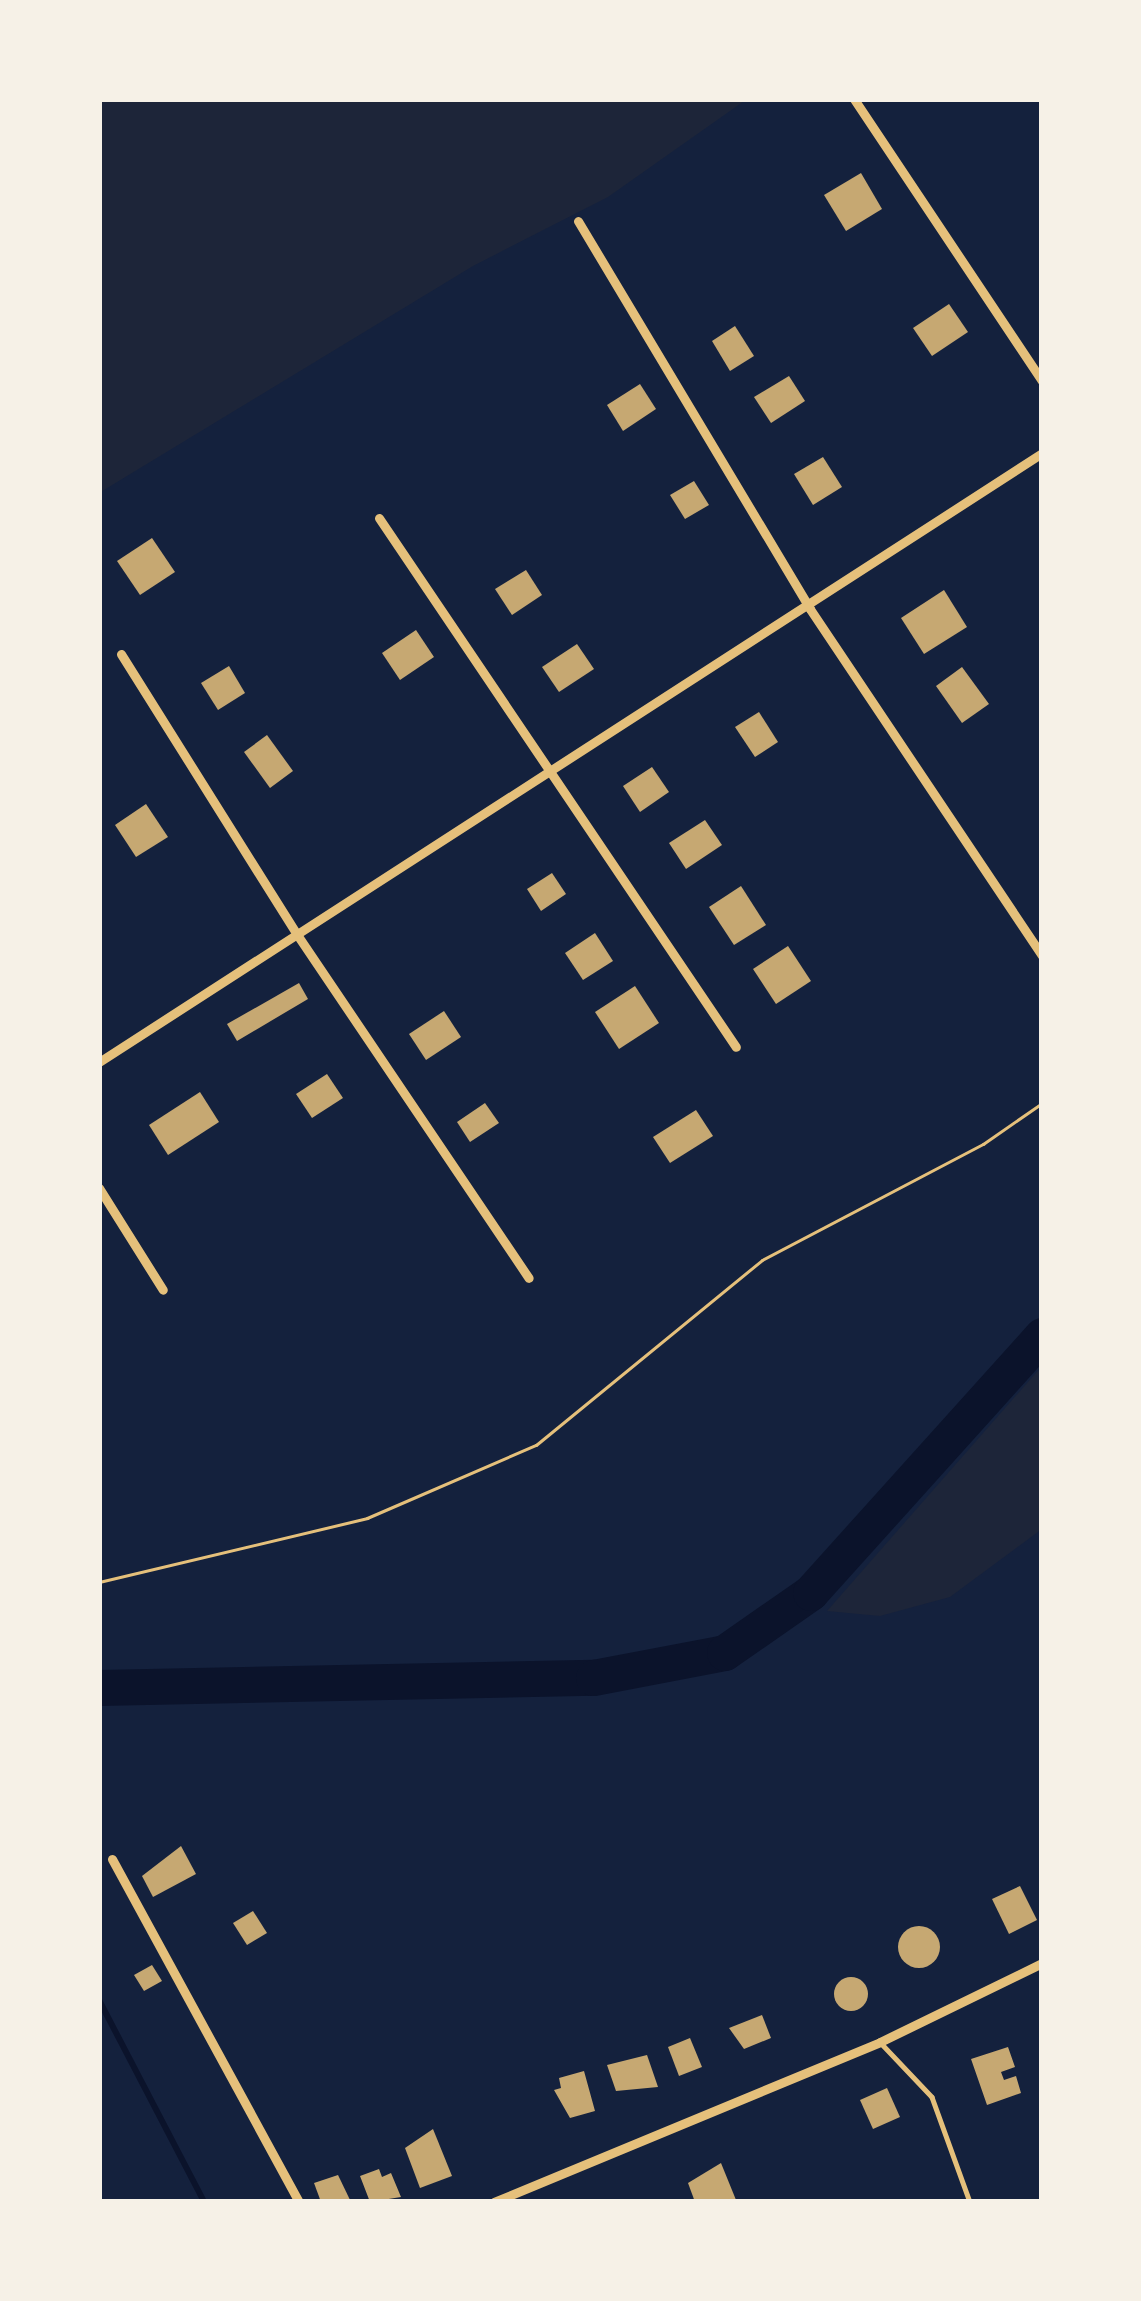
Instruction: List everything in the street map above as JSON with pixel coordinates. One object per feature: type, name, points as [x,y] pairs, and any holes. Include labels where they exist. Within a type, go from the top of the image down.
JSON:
[{"type":"street","points":[[854,99],[1042,381]]},
{"type":"street","points":[[578,221],[810,609],[1042,956]]},
{"type":"street","points":[[99,1062],[810,609],[1042,453]]},
{"type":"street","points":[[379,518],[555,771],[736,1047]]},
{"type":"street","points":[[121,654],[296,933],[529,1278]]},
{"type":"street","points":[[99,1187],[163,1290]]},
{"type":"street","points":[[112,1858],[298,2202]]},
{"type":"street","points":[[494,2202],[880,2042],[1042,1964]]},
{"type":"lane","points":[[880,2042],[932,2097],[970,2202]]},
{"type":"path","points":[[99,1582],[367,1518],[536,1444],[762,1259],[983,1144],[1042,1103]]},
{"type":"shaded area","points":[[99,99],[747,99],[608,197],[473,266],[99,493]]},
{"type":"shaded area","points":[[1042,1366],[1042,1529],[950,1597],[880,1616],[827,1611]]},
{"type":"building","points":[[861,173],[882,209],[846,231],[824,195]]},
{"type":"building","points":[[949,304],[968,332],[932,356],[913,328]]},
{"type":"building","points":[[735,326],[754,356],[730,371],[712,341]]},
{"type":"building","points":[[789,376],[805,401],[771,423],[754,397]]},
{"type":"building","points":[[640,384],[656,409],[623,431],[607,405]]},
{"type":"building","points":[[823,457],[842,487],[813,505],[794,474]]},
{"type":"building","points":[[694,481],[709,505],[685,519],[670,495]]},
{"type":"building","points":[[152,538],[175,572],[140,595],[117,561]]},
{"type":"building","points":[[526,570],[542,595],[512,615],[495,589]]},
{"type":"building","points":[[944,590],[967,627],[924,654],[901,618]]},
{"type":"building","points":[[416,630],[434,657],[400,680],[382,653]]},
{"type":"building","points":[[577,644],[594,669],[559,692],[542,667]]},
{"type":"building","points":[[229,666],[245,693],[218,710],[201,683]]},
{"type":"building","points":[[962,667],[989,704],[962,723],[936,686]]},
{"type":"building","points":[[759,712],[778,742],[755,757],[735,727]]},
{"type":"building","points":[[267,735],[293,771],[270,788],[244,752]]},
{"type":"building","points":[[652,767],[669,792],[640,812],[623,786]]},
{"type":"building","points":[[146,804],[168,837],[136,857],[115,825]]},
{"type":"building","points":[[705,820],[722,845],[686,869],[669,843]]},
{"type":"building","points":[[552,873],[566,894],[541,911],[527,889]]},
{"type":"building","points":[[741,886],[766,925],[734,945],[709,907]]},
{"type":"building","points":[[595,933],[613,961],[583,980],[565,953]]},
{"type":"building","points":[[788,946],[811,981],[776,1004],[753,969]]},
{"type":"building","points":[[299,983],[308,999],[237,1041],[227,1024]]},
{"type":"building","points":[[635,986],[659,1023],[619,1049],[595,1012]]},
{"type":"building","points":[[444,1011],[461,1037],[426,1060],[409,1034]]},
{"type":"building","points":[[327,1074],[343,1098],[312,1118],[296,1094]]},
{"type":"building","points":[[200,1092],[219,1122],[168,1155],[149,1125]]},
{"type":"building","points":[[485,1103],[499,1123],[470,1142],[457,1122]]},
{"type":"building","points":[[696,1110],[713,1136],[670,1163],[653,1137]]},
{"type":"building","points":[[181,1846],[196,1874],[153,1897],[142,1876]]},
{"type":"building","points":[[1020,1886],[1037,1920],[1009,1934],[992,1899]]},
{"type":"building","points":[[253,1911],[267,1933],[247,1945],[233,1923]]},
{"type":"building","points":[[919,1926],[934,1932],[940,1947],[934,1962],[919,1968],[904,1962],[898,1947],[904,1932]]},
{"type":"building","points":[[152,1965],[162,1981],[144,1991],[134,1975]]},
{"type":"building","points":[[851,1977],[863,1982],[868,1994],[863,2006],[851,2011],[839,2006],[834,1994],[839,1982]]},
{"type":"building","points":[[762,2015],[771,2038],[744,2049],[729,2028]]},
{"type":"building","points":[[690,2038],[702,2067],[679,2076],[668,2047]]},
{"type":"building","points":[[1008,2047],[1015,2067],[1001,2072],[1004,2080],[1016,2076],[1021,2093],[987,2105],[971,2059]]},
{"type":"building","points":[[647,2055],[658,2087],[616,2091],[607,2065]]},
{"type":"building","points":[[584,2071],[595,2111],[570,2118],[554,2090],[561,2088],[559,2078]]},
{"type":"building","points":[[887,2088],[900,2117],[873,2129],[860,2100]]},
{"type":"building","points":[[433,2129],[452,2176],[420,2188],[405,2148]]},
{"type":"building","points":[[721,2163],[736,2200],[695,2202],[688,2183]]},
{"type":"building","points":[[379,2169],[382,2177],[391,2173],[401,2197],[370,2202],[360,2176]]},
{"type":"building","points":[[338,2175],[351,2202],[321,2202],[314,2183]]},
{"type":"waterway","points":[[99,1688],[594,1678],[725,1653],[811,1593],[1042,1336]]},
{"type":"waterway","points":[[99,2000],[204,2202]]}]
